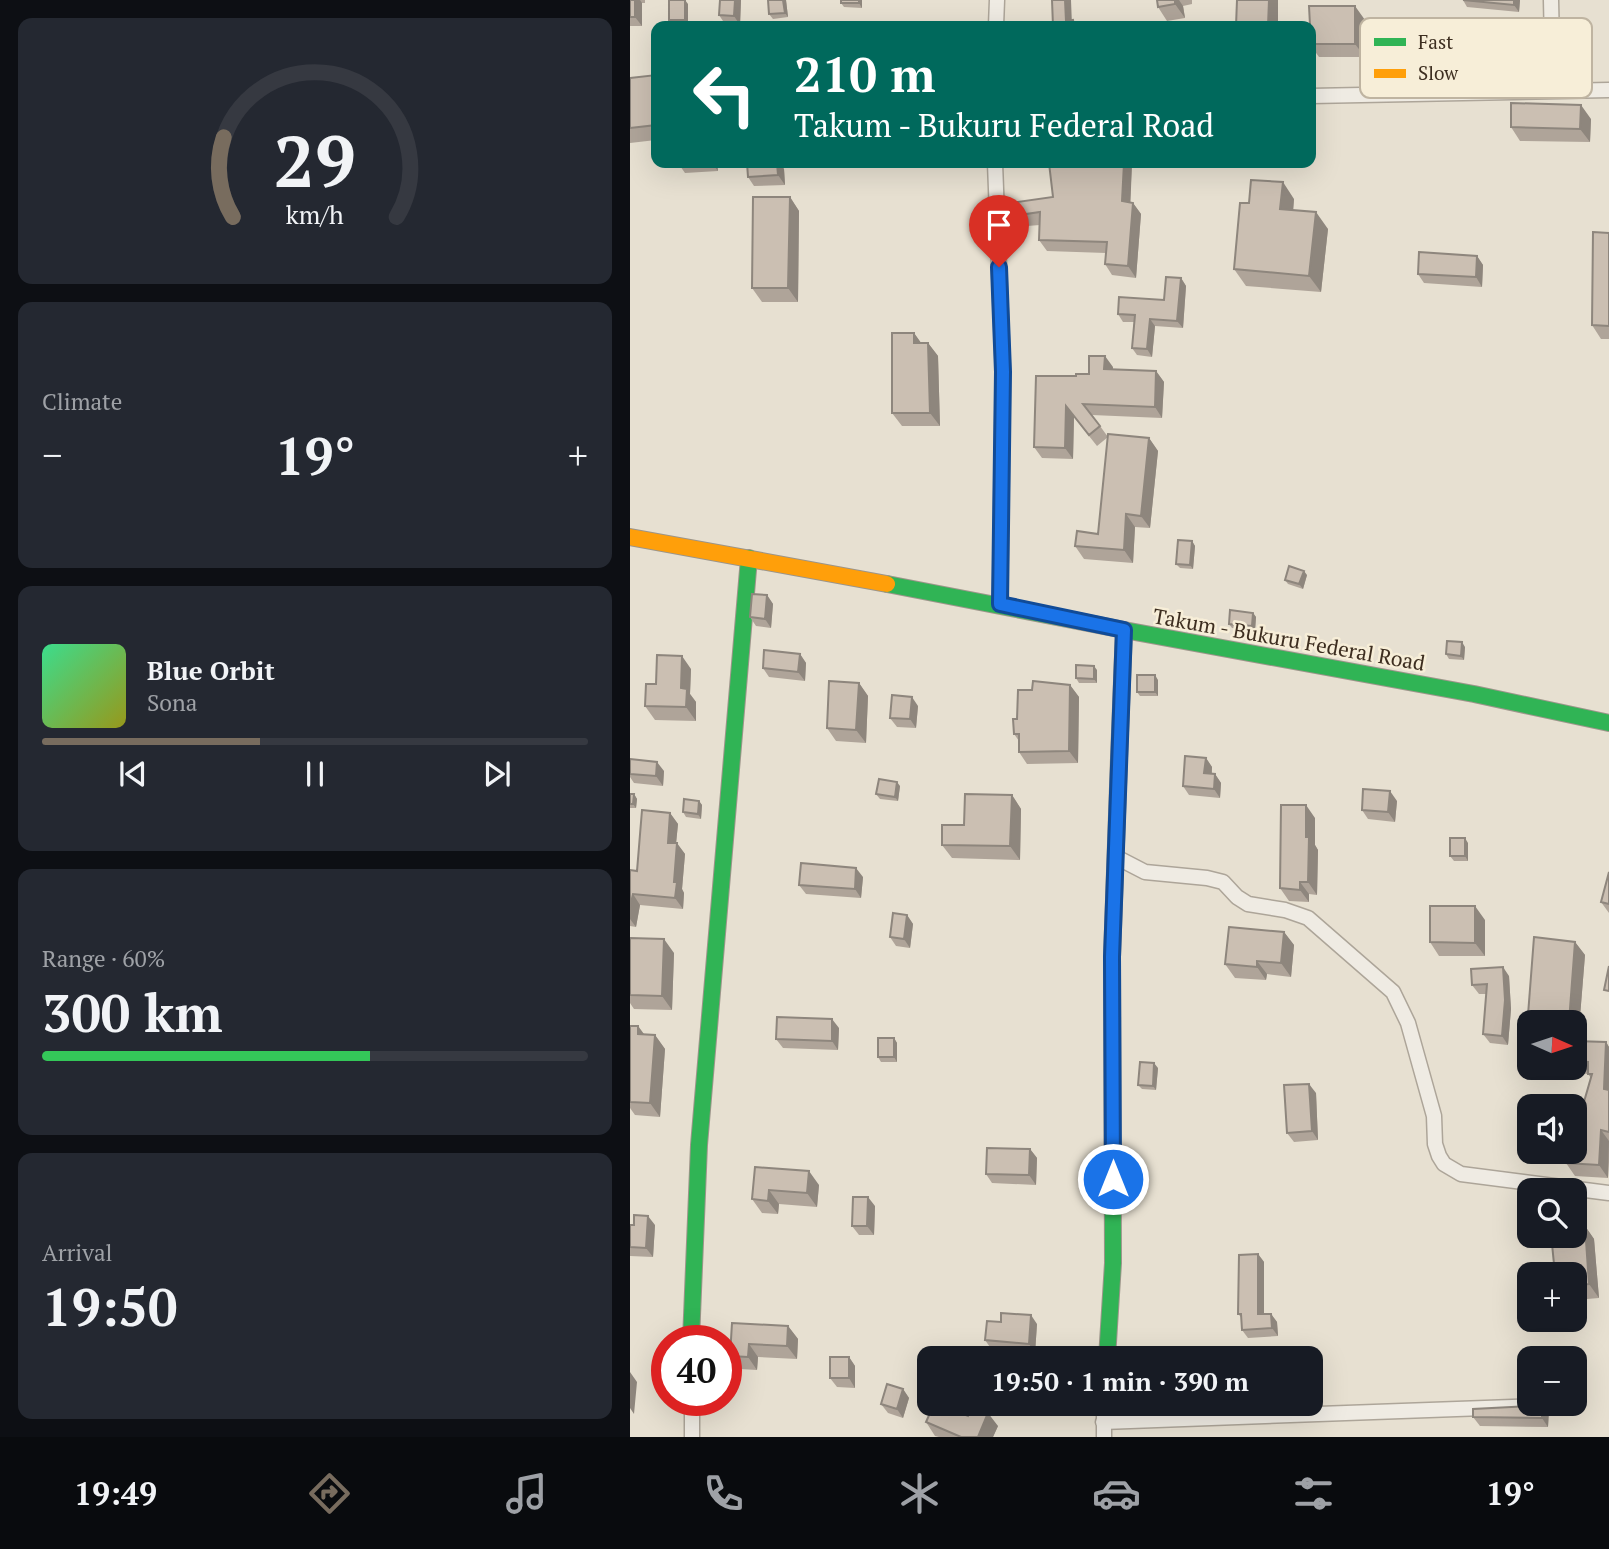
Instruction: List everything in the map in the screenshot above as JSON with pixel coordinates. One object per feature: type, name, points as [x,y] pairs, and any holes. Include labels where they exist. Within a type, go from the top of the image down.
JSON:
[{"type":"street","points":[[996,21],[997,0]]},
{"type":"street","points":[[1551,0],[1551,18]]},
{"type":"street","points":[[1316,96],[1360,95]]},
{"type":"street","points":[[995,168],[1003,372],[1000,604]]},
{"type":"street","name":"Takum - Bukuru Federal Road","points":[[630,537],[1474,694],[1609,723]]},
{"type":"street","points":[[691,1325],[699,1145],[749,558]]},
{"type":"street","points":[[1108,1346],[1113,1263],[1112,957],[1124,630]]},
{"type":"street","points":[[1116,857],[1144,872],[1223,882],[1248,904],[1286,910],[1308,918],[1392,992],[1408,1023],[1434,1116],[1435,1144],[1439,1156],[1450,1169],[1461,1174],[1609,1193]]},
{"type":"street","points":[[1103,1422],[1517,1407]]},
{"type":"street","points":[[692,1416],[692,1437]]},
{"type":"street","points":[[1103,1416],[1104,1437]]},
{"type":"building","points":[[630,0],[635,0],[635,17],[630,17]]},
{"type":"building","points":[[669,0],[685,0],[685,20],[669,20]]},
{"type":"building","points":[[720,0],[735,0],[734,16],[719,15]]},
{"type":"building","points":[[768,0],[783,0],[785,13],[769,14]]},
{"type":"building","points":[[841,0],[859,0],[859,3],[841,3]]},
{"type":"building","points":[[1052,0],[1065,0],[1066,21],[1053,21]]},
{"type":"building","points":[[1157,0],[1175,0],[1175,4],[1158,7]]},
{"type":"building","points":[[1237,0],[1269,0],[1268,21],[1236,21]]},
{"type":"building","points":[[1463,0],[1514,0],[1514,5]]},
{"type":"building","points":[[1309,6],[1355,6],[1355,44],[1316,44],[1316,21],[1310,21]]},
{"type":"building","points":[[651,76],[651,126],[630,128],[630,78]]},
{"type":"building","points":[[1511,103],[1581,105],[1580,129],[1511,127]]},
{"type":"building","points":[[747,168],[777,168],[778,175],[748,177]]},
{"type":"building","points":[[1050,168],[1124,168],[1122,201],[1133,203],[1128,266],[1105,264],[1107,242],[1039,240],[1040,212],[1019,215],[1017,202],[1053,197]]},
{"type":"building","points":[[1251,180],[1283,182],[1280,209],[1316,212],[1309,276],[1234,269],[1240,203],[1249,203]]},
{"type":"building","points":[[753,197],[790,197],[788,288],[752,288]]},
{"type":"building","points":[[1593,232],[1609,233],[1609,326],[1592,325]]},
{"type":"building","points":[[1419,252],[1477,256],[1476,277],[1418,274]]},
{"type":"building","points":[[1166,277],[1181,278],[1177,321],[1150,319],[1147,349],[1132,348],[1135,315],[1118,314],[1119,297],[1164,300]]},
{"type":"building","points":[[892,333],[914,333],[914,343],[928,343],[930,413],[892,413]]},
{"type":"building","points":[[1089,356],[1105,356],[1104,369],[1156,371],[1155,407],[1083,404],[1100,426],[1089,435],[1066,406],[1065,448],[1034,447],[1036,376],[1089,374]]},
{"type":"building","points":[[1108,434],[1149,438],[1141,516],[1126,514],[1124,550],[1075,546],[1077,531],[1098,534]]},
{"type":"building","points":[[1178,540],[1192,541],[1190,565],[1176,564]]},
{"type":"building","points":[[1289,566],[1304,571],[1299,584],[1285,580]]},
{"type":"building","points":[[752,594],[767,595],[765,619],[750,617]]},
{"type":"building","points":[[1230,610],[1253,613],[1252,626],[1229,624]]},
{"type":"building","points":[[1447,641],[1462,642],[1461,656],[1446,654]]},
{"type":"building","points":[[764,650],[800,654],[798,672],[763,668]]},
{"type":"building","points":[[657,655],[682,656],[681,688],[687,689],[686,707],[645,706],[646,684],[656,684]]},
{"type":"building","points":[[1076,665],[1094,666],[1094,679],[1076,678]]},
{"type":"building","points":[[1137,675],[1155,675],[1155,692],[1137,692]]},
{"type":"building","points":[[829,681],[859,683],[856,730],[827,728]]},
{"type":"building","points":[[1033,681],[1070,685],[1069,751],[1019,752],[1019,734],[1014,734],[1013,719],[1017,719],[1018,690],[1032,690]]},
{"type":"building","points":[[892,695],[912,697],[910,719],[890,718]]},
{"type":"building","points":[[1185,756],[1206,758],[1204,773],[1215,774],[1214,789],[1183,786]]},
{"type":"building","points":[[630,759],[657,762],[656,776],[630,774]]},
{"type":"building","points":[[879,779],[897,782],[895,797],[876,794]]},
{"type":"building","points":[[1363,789],[1390,791],[1388,812],[1362,810]]},
{"type":"building","points":[[630,794],[634,794],[633,804],[630,804]]},
{"type":"building","points":[[965,794],[1012,795],[1010,846],[942,845],[942,825],[964,825]]},
{"type":"building","points":[[684,799],[699,801],[698,814],[683,812]]},
{"type":"building","points":[[1281,805],[1306,805],[1306,837],[1309,837],[1308,882],[1300,882],[1300,890],[1280,888]]},
{"type":"building","points":[[642,810],[670,813],[668,843],[677,843],[674,882],[677,882],[675,898],[633,894],[630,907],[630,870],[637,871]]},
{"type":"building","points":[[1450,838],[1465,838],[1465,856],[1450,856]]},
{"type":"building","points":[[801,863],[856,868],[855,889],[799,885]]},
{"type":"building","points":[[1609,872],[1609,904],[1601,902]]},
{"type":"building","points":[[1430,906],[1475,906],[1475,943],[1430,942]]},
{"type":"building","points":[[893,913],[907,915],[904,939],[890,937]]},
{"type":"building","points":[[1229,927],[1284,932],[1281,963],[1257,961],[1257,967],[1225,964]]},
{"type":"building","points":[[1534,937],[1575,942],[1570,1010],[1528,1010]]},
{"type":"building","points":[[630,938],[664,939],[662,996],[630,995]]},
{"type":"building","points":[[1609,966],[1609,991],[1604,990]]},
{"type":"building","points":[[1503,967],[1505,1000],[1502,1036],[1483,1034],[1487,984],[1472,985],[1471,969]]},
{"type":"building","points":[[777,1017],[832,1019],[832,1041],[776,1039]]},
{"type":"building","points":[[630,1026],[638,1026],[638,1034],[655,1035],[650,1103],[630,1102]]},
{"type":"building","points":[[878,1038],[894,1038],[894,1057],[878,1057]]},
{"type":"building","points":[[1587,1041],[1606,1042],[1604,1089],[1609,1090],[1609,1132],[1601,1130],[1599,1165],[1582,1164],[1587,1164],[1586,1094],[1592,1074],[1588,1074]]},
{"type":"building","points":[[1140,1062],[1154,1063],[1153,1086],[1138,1085]]},
{"type":"building","points":[[1309,1084],[1312,1131],[1287,1133],[1284,1085]]},
{"type":"building","points":[[987,1148],[1030,1149],[1029,1175],[986,1174]]},
{"type":"building","points":[[755,1167],[809,1171],[807,1193],[769,1190],[768,1201],[752,1199]]},
{"type":"building","points":[[853,1197],[868,1197],[867,1226],[852,1226]]},
{"type":"building","points":[[634,1215],[648,1216],[646,1248],[630,1247],[630,1225],[634,1225]]},
{"type":"building","points":[[1552,1248],[1587,1248],[1589,1284],[1587,1262],[1554,1262]]},
{"type":"building","points":[[1258,1254],[1258,1314],[1271,1314],[1272,1328],[1242,1330],[1241,1314],[1238,1314],[1239,1255]]},
{"type":"building","points":[[1001,1313],[1031,1315],[1029,1344],[985,1340],[987,1321],[1001,1322]]},
{"type":"building","points":[[732,1323],[788,1326],[787,1346],[749,1344],[748,1357],[742,1357],[742,1325]]},
{"type":"building","points":[[830,1357],[849,1357],[849,1378],[830,1378]]},
{"type":"building","points":[[887,1384],[903,1389],[897,1409],[881,1404]]},
{"type":"building","points":[[1517,1407],[1517,1416],[1542,1418],[1473,1417],[1473,1409]]},
{"type":"building","points":[[929,1416],[987,1416],[978,1437],[961,1437],[926,1422]]},
{"type":"traffic: fast","points":[[692,1325],[699,1145],[749,558]]},
{"type":"traffic: fast","points":[[887,584],[1474,694],[1609,723]]},
{"type":"traffic: fast","points":[[1108,1346],[1113,1263],[1112,957],[1119,758]]},
{"type":"traffic: slow","points":[[630,537],[887,584]]},
{"type":"traffic: slow","points":[[1119,758],[1124,630]]},
{"type":"route","points":[[999,267],[1003,372],[1000,604],[1124,630],[1112,957],[1113,1179]]}]
